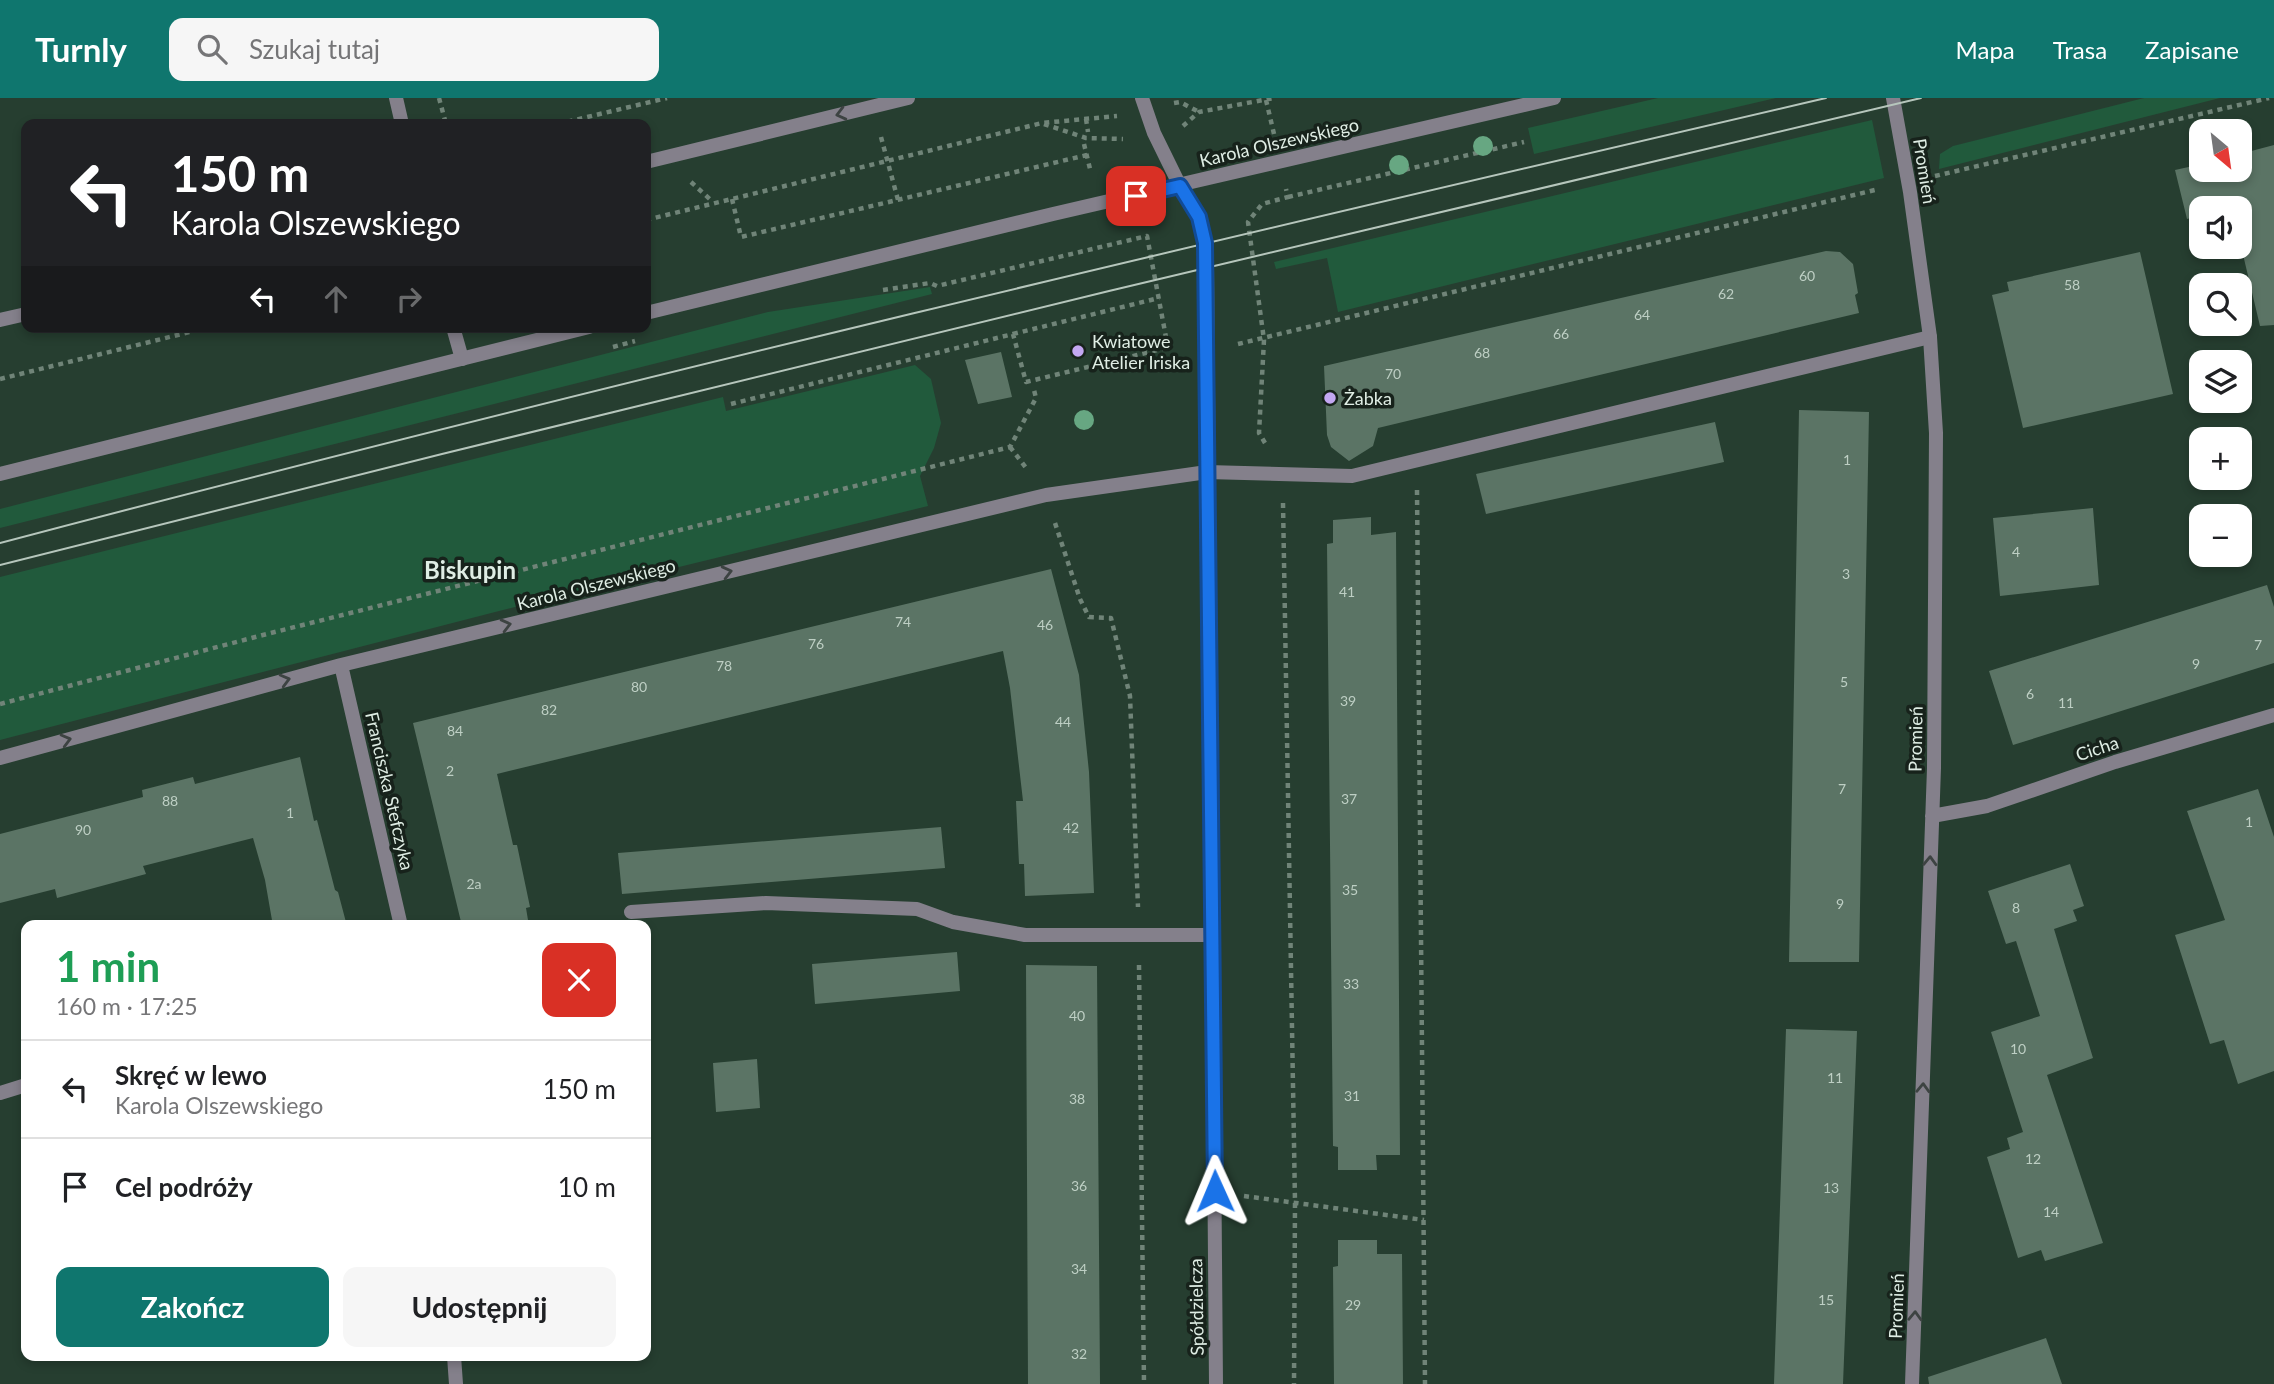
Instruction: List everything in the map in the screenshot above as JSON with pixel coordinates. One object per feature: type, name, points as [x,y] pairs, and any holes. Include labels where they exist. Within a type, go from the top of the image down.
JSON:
[{"type":"street","points":[[396,98],[401,119]]},
{"type":"street","points":[[651,161],[908,98]]},
{"type":"street","name":"Spółdzielcza","points":[[1142,98],[1154,133],[1180,186],[1199,217],[1205,243],[1216,1384]]},
{"type":"street","name":"Karola Olszewskiego","points":[[651,312],[1554,98]]},
{"type":"street","name":"Promień","points":[[1893,98],[1910,192],[1930,337],[1936,433],[1935,754],[1912,1384]]},
{"type":"street","points":[[0,320],[21,315]]},
{"type":"street","points":[[455,333],[462,359]]},
{"type":"street","points":[[0,474],[565,333]]},
{"type":"street","name":"Karola Olszewskiego","points":[[0,758],[341,665],[1046,495],[1207,472],[1352,477],[1930,337]]},
{"type":"street","name":"Franciszka Stefczyka","points":[[341,665],[400,920]]},
{"type":"street","name":"Cicha","points":[[1932,816],[1987,806],[2116,762],[2274,715]]},
{"type":"street","points":[[631,912],[766,903],[917,909],[953,922],[1025,935],[1212,935]]},
{"type":"street","points":[[0,1093],[21,1087]]},
{"type":"street","points":[[454,1361],[456,1384]]},
{"type":"path","points":[[439,98],[445,119]]},
{"type":"path","points":[[579,119],[667,98]]},
{"type":"path","points":[[1179,98],[1180,102],[1199,112]]},
{"type":"path","points":[[1184,126],[1199,112],[1274,98]]},
{"type":"path","points":[[1924,178],[2269,98]]},
{"type":"path","points":[[1266,100],[1275,139]]},
{"type":"path","points":[[651,219],[1041,123],[1118,116]]},
{"type":"path","points":[[1086,119],[1087,132]]},
{"type":"path","points":[[1041,123],[1086,138],[1119,140]]},
{"type":"path","points":[[1294,1384],[1295,1202],[1283,476],[1259,433],[1264,340],[1248,222],[1262,204],[1524,142]]},
{"type":"path","points":[[1084,144],[1093,179]]},
{"type":"path","points":[[732,198],[741,237],[1087,155]]},
{"type":"path","points":[[887,160],[898,200]]},
{"type":"path","points":[[1285,185],[1288,197]]},
{"type":"path","points":[[1236,345],[1891,187]]},
{"type":"path","points":[[879,290],[930,283],[937,286],[1147,236],[1168,348]]},
{"type":"path","points":[[731,404],[1159,298]]},
{"type":"path","points":[[0,379],[186,333]]},
{"type":"path","points":[[1013,334],[1026,382],[1181,345]]},
{"type":"path","points":[[609,348],[636,341]]},
{"type":"path","points":[[0,704],[1010,447],[1036,398],[1034,390]]},
{"type":"path","points":[[1417,461],[1425,1384]]},
{"type":"path","points":[[1046,495],[1080,600],[1089,617],[1111,618],[1130,696],[1138,912]]},
{"type":"path","points":[[1139,964],[1144,1384]]},
{"type":"path","points":[[1215,1191],[1423,1220]]},
{"type":"green space","points":[[1658,98],[1776,98],[1534,154],[1528,128]]},
{"type":"green space","points":[[2144,98],[2220,98],[1939,169],[1940,154],[1953,146]]},
{"type":"green space","points":[[1872,120],[1884,178],[1338,312],[1327,258],[1276,269],[1274,262]]},
{"type":"green space","points":[[930,287],[932,294],[0,528],[0,509],[768,312]]},
{"type":"green space","points":[[915,365],[931,379],[941,423],[934,448],[920,476],[928,506],[499,611],[0,740],[0,577],[723,397],[726,411]]},
{"type":"building","points":[[2274,145],[2274,325],[2260,326],[2252,292],[2252,273],[2247,273],[2244,259],[2252,259],[2252,196],[2189,196],[2187,219],[2175,170],[2189,167],[2189,182],[2252,182],[2252,151]]},
{"type":"building","points":[[1826,251],[1840,252],[1853,264],[1859,313],[1378,428],[1373,446],[1349,461],[1331,447],[1327,435],[1324,366]]},
{"type":"building","points":[[2140,252],[2173,394],[2023,428],[1992,295],[2009,291],[2007,282]]},
{"type":"building","points":[[1001,352],[1012,397],[978,404],[965,360]]},
{"type":"building","points":[[1799,410],[1869,412],[1859,962],[1789,962]]},
{"type":"building","points":[[1715,422],[1724,462],[1486,514],[1476,474]]},
{"type":"building","points":[[2093,508],[2099,585],[2000,596],[1993,518]]},
{"type":"building","points":[[1371,517],[1371,535],[1396,532],[1400,1155],[1376,1155],[1377,1170],[1338,1170],[1338,1147],[1333,1146],[1327,544],[1333,543],[1333,520]]},
{"type":"building","points":[[1051,569],[1079,675],[1089,772],[1094,893],[1025,896],[1024,864],[1019,864],[1016,801],[1023,801],[1003,651],[497,774],[513,845],[517,845],[530,907],[526,908],[528,920],[461,920],[413,723]]},
{"type":"building","points":[[2267,585],[2274,607],[2274,663],[2013,745],[1989,671]]},
{"type":"building","points":[[300,757],[314,821],[317,820],[345,920],[272,920],[265,880],[253,838],[143,866],[146,874],[57,898],[55,889],[0,903],[0,834],[143,797],[142,790],[193,777],[195,784]]},
{"type":"building","points":[[2258,789],[2274,837],[2274,1071],[2238,1084],[2224,1040],[2210,1044],[2175,935],[2225,920],[2187,811]]},
{"type":"building","points":[[941,827],[945,868],[622,894],[618,853]]},
{"type":"building","points":[[2070,864],[2084,906],[2073,910],[2077,921],[2054,929],[2093,1058],[2047,1075],[2103,1243],[2045,1261],[2041,1250],[2018,1258],[1987,1157],[2010,1149],[2007,1138],[2023,1132],[1991,1032],[2040,1016],[2016,941],[2006,944],[1988,891]]},
{"type":"building","points":[[957,952],[960,991],[815,1004],[812,964]]},
{"type":"building","points":[[1026,965],[1097,966],[1100,1384],[1028,1384]]},
{"type":"building","points":[[1786,1029],[1857,1031],[1843,1384],[1774,1384]]},
{"type":"building","points":[[757,1059],[760,1108],[716,1112],[713,1063]]},
{"type":"building","points":[[1338,1240],[1377,1240],[1377,1254],[1402,1254],[1403,1384],[1334,1384],[1333,1267],[1338,1266]]},
{"type":"building","points":[[2046,1338],[2062,1384],[1929,1384],[1928,1377]]},
{"type":"tram line","points":[[0,543],[683,369],[1826,98]]},
{"type":"tram line","points":[[0,565],[1109,291],[1921,98]]},
{"type":"place","name":"Kwiatowe Atelier Iriska","points":[[1078,351]]},
{"type":"place","name":"Żabka","points":[[1330,398]]},
{"type":"district","name":"Biskupin","points":[[470,569]]},
{"type":"route","points":[[1136,196],[1180,186],[1199,217],[1207,266],[1215,1191]]}]
